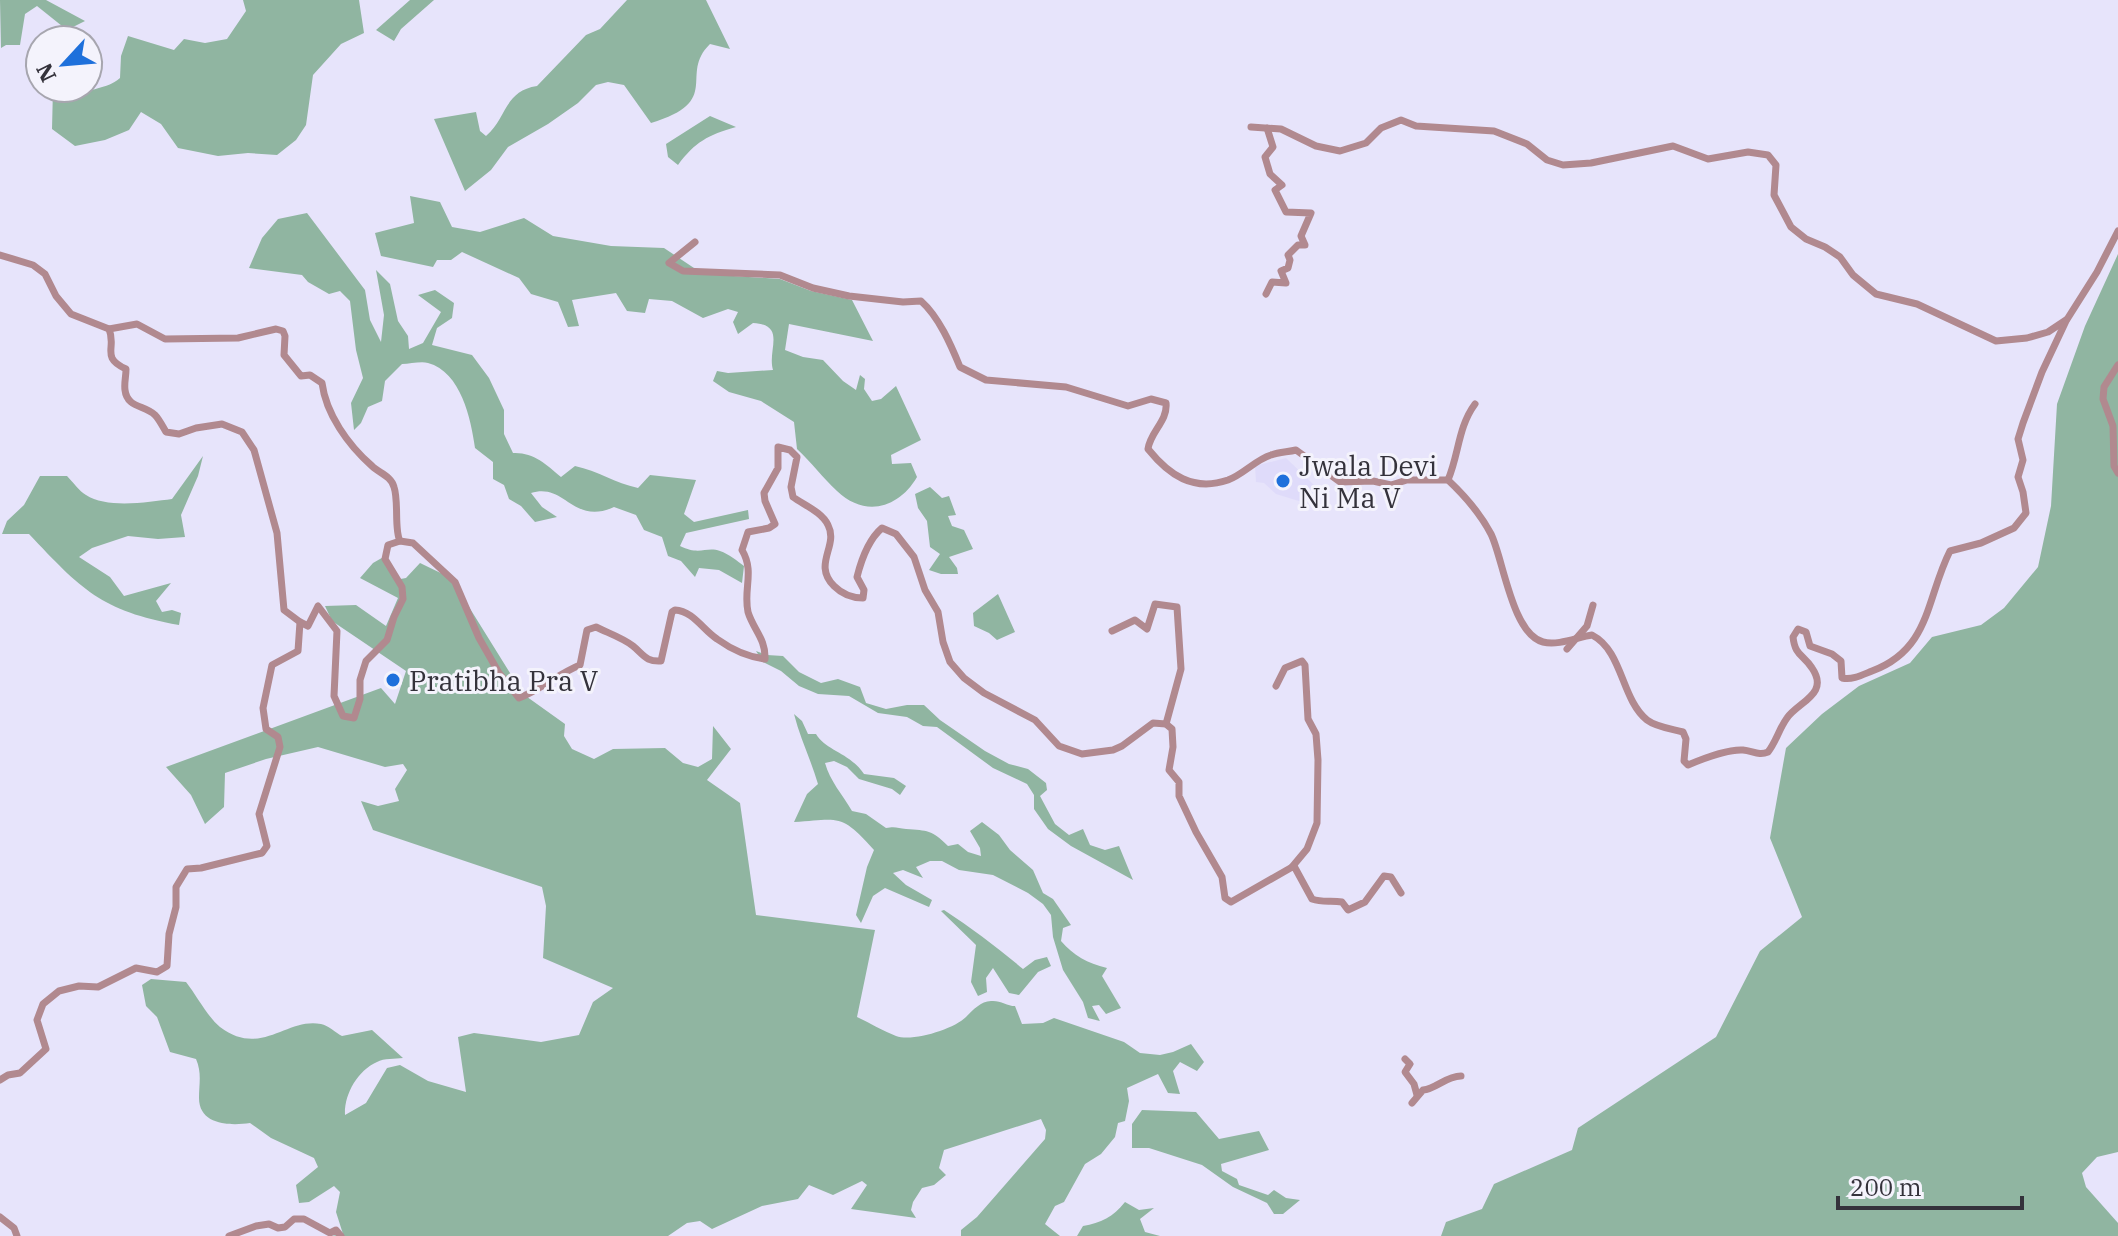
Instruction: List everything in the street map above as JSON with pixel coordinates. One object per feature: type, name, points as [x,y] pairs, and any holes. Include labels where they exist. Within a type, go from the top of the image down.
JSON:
[{"type":"street","points":[[1251,127],[1281,129],[1316,146],[1340,151],[1366,143],[1381,128],[1401,120],[1416,126],[1494,131],[1527,144],[1547,160],[1563,165],[1591,163],[1673,146],[1708,159],[1748,152],[1768,155],[1776,165],[1774,195],[1791,227],[1806,239],[1840,257],[1853,275],[1876,294],[1917,304],[1996,341],[2048,332],[2068,319]]},
{"type":"street","points":[[1266,294],[1272,282],[1286,283],[1281,271],[1288,268],[1288,255],[1298,245],[1305,245],[1301,236],[1311,213],[1286,212],[1275,190],[1282,185],[1270,174],[1265,157],[1273,147],[1267,128]]},
{"type":"street","points":[[1448,480],[1492,536],[1513,605],[1531,634],[1542,642],[1592,635],[1600,640],[1634,701],[1650,722],[1683,732],[1686,739],[1684,761],[1688,765],[1708,756],[1733,751],[1763,754],[1768,752],[1786,718],[1795,708],[1808,702],[1816,691],[1818,683],[1814,670],[1794,649],[1793,637],[1798,629],[1806,632],[1810,646],[1841,661],[1842,678],[1854,678],[1885,666],[1914,642],[1950,551],[1981,543],[2014,528],[2026,513],[2018,477],[2023,460],[2018,439],[2042,372],[2118,231]]},
{"type":"street","points":[[695,242],[669,263],[683,271],[780,275],[813,288],[849,296],[921,301],[948,337],[960,367],[986,380],[1066,387],[1128,406],[1151,399],[1166,403],[1167,411],[1149,439],[1148,449],[1181,481],[1227,480],[1271,455],[1296,450],[1340,482],[1373,481],[1391,485],[1407,480],[1448,480]]},
{"type":"street","points":[[0,255],[33,265],[45,274],[56,296],[71,314],[109,329],[137,324],[165,339],[238,338],[276,329],[283,331],[284,355],[301,376],[310,375],[322,383],[325,400],[354,449],[389,478],[394,487],[398,516],[396,533],[400,541]]},
{"type":"street","points":[[109,329],[112,337],[109,354],[112,361],[126,369],[124,387],[133,405],[153,412],[166,432],[179,434],[222,424],[242,432],[254,450],[277,533],[284,610],[308,626],[318,606],[337,631],[334,696],[343,716],[354,718],[366,661],[387,640],[403,599],[402,587],[385,559],[388,545],[400,541],[413,543],[455,582],[479,638],[499,673],[519,698],[532,693],[549,679],[580,665],[587,630],[596,627],[634,647],[640,656],[650,661],[661,661],[675,610],[685,611],[708,629],[713,637],[732,648],[752,658],[765,659],[763,640],[748,611],[750,564],[742,550],[748,532],[775,524],[764,493],[778,468],[778,447],[790,450],[797,457],[791,487],[793,497],[818,514],[829,526],[831,536],[824,567],[827,579],[840,592],[863,598],[864,590],[857,577],[860,567],[875,534],[882,528],[888,529],[896,534],[914,557],[925,590],[938,612],[950,662],[984,693],[1035,720],[1059,746],[1082,754],[1113,750],[1153,723],[1166,724],[1172,729],[1169,770],[1179,782],[1179,796],[1222,877],[1225,898],[1231,902],[1292,867],[1307,849],[1317,823],[1316,734],[1308,719],[1305,665],[1302,661],[1285,668],[1276,686]]},
{"type":"street","points":[[2118,365],[2104,387],[2103,399],[2113,426],[2114,466],[2118,473]]},
{"type":"street","points":[[1448,480],[1454,467],[1461,429],[1475,404]]},
{"type":"street","points":[[1112,631],[1135,620],[1147,629],[1155,604],[1177,607],[1181,669],[1166,724]]},
{"type":"street","points":[[1567,649],[1587,626],[1593,605]]},
{"type":"street","points":[[0,1080],[20,1073],[46,1049],[37,1020],[43,1004],[59,991],[79,986],[98,987],[136,968],[157,972],[167,966],[176,887],[187,869],[262,853],[267,846],[259,814],[280,747],[278,737],[266,729],[263,708],[272,665],[298,651],[300,622]]},
{"type":"street","points":[[1292,867],[1297,867],[1312,899],[1324,903],[1342,902],[1348,910],[1365,902],[1384,876],[1391,877],[1401,893]]},
{"type":"street","points":[[1405,1059],[1410,1064],[1405,1072],[1414,1084],[1417,1095]]},
{"type":"street","points":[[1412,1103],[1423,1090],[1430,1090],[1461,1076]]},
{"type":"street","points":[[0,1217],[14,1228],[17,1236]]},
{"type":"street","points":[[229,1236],[256,1226],[269,1224],[285,1227],[294,1219],[304,1219],[330,1233],[336,1230],[341,1236]]},
{"type":"shaded area","name":"Jwala Devi Ni Ma V","points":[[1286,458],[1314,485],[1302,502],[1276,494],[1264,483],[1256,482],[1255,466]]},
{"type":"green space","points":[[0,0],[46,0],[85,21],[60,24],[37,6],[25,14],[20,45],[1,48]]},
{"type":"green space","points":[[243,0],[359,0],[364,33],[341,44],[313,75],[306,125],[296,140],[277,155],[248,153],[218,156],[178,148],[161,124],[141,112],[129,130],[105,140],[75,146],[52,129],[53,104],[104,104],[104,86],[120,78],[121,56],[128,36],[174,50],[184,39],[205,43],[227,39],[246,11]]},
{"type":"green space","points":[[410,0],[434,0],[401,29],[394,41],[376,30]]},
{"type":"green space","points":[[627,0],[706,0],[730,49],[710,44],[701,55],[696,87],[687,106],[651,123],[624,85],[608,82],[596,85],[578,103],[508,147],[491,170],[465,191],[434,119],[476,112],[480,131],[486,136],[518,93],[537,86],[586,35],[600,29]]},
{"type":"green space","points":[[710,116],[736,127],[703,140],[678,165],[668,157],[666,144]]},
{"type":"green space","points":[[410,196],[440,202],[452,227],[480,232],[524,218],[553,236],[611,246],[664,248],[703,274],[780,279],[811,291],[852,300],[873,341],[789,324],[785,350],[823,360],[856,390],[860,375],[865,379],[864,389],[872,401],[881,399],[896,386],[921,440],[891,455],[892,464],[911,463],[917,477],[910,488],[891,502],[881,506],[859,505],[832,486],[797,449],[794,422],[761,401],[729,392],[713,381],[717,371],[773,370],[774,340],[770,328],[753,323],[738,334],[733,322],[738,312],[728,309],[703,318],[672,301],[649,299],[645,313],[627,311],[616,293],[572,300],[579,326],[568,327],[558,302],[531,294],[519,278],[462,252],[451,260],[437,260],[433,267],[381,256],[375,233],[414,223]]},
{"type":"green space","points":[[307,213],[365,290],[370,320],[381,342],[384,315],[376,270],[390,284],[398,321],[408,336],[409,349],[423,343],[441,312],[418,295],[435,290],[454,303],[452,318],[437,328],[432,345],[472,355],[489,378],[504,410],[504,434],[513,453],[533,457],[561,477],[575,466],[638,488],[650,475],[696,480],[684,514],[694,522],[748,510],[749,519],[686,533],[680,546],[693,550],[715,550],[730,556],[744,566],[742,583],[719,570],[699,568],[695,577],[681,561],[668,556],[662,537],[644,530],[636,515],[614,507],[589,511],[553,493],[531,493],[542,507],[557,517],[535,522],[521,506],[509,499],[504,485],[493,479],[493,462],[475,448],[471,424],[456,386],[449,376],[428,363],[402,364],[385,381],[382,401],[368,407],[354,430],[351,403],[363,378],[350,301],[340,291],[329,294],[302,275],[249,268],[262,238],[278,219]]},
{"type":"green space","points":[[2118,254],[2118,1152],[2097,1157],[2082,1173],[2086,1187],[2118,1223],[2118,1236],[1441,1236],[1446,1222],[1482,1209],[1494,1184],[1572,1150],[1578,1128],[1716,1037],[1760,951],[1802,917],[1770,838],[1786,748],[1822,714],[1859,686],[1910,663],[1932,637],[1981,625],[2004,608],[2038,567],[2051,506],[2057,404],[2085,326]]},
{"type":"green space","points":[[203,456],[181,515],[185,537],[158,539],[128,536],[92,548],[79,557],[110,577],[124,596],[171,583],[156,601],[162,612],[172,610],[181,613],[179,625],[111,605],[79,583],[29,534],[2,534],[7,521],[24,505],[40,476],[67,476],[83,493],[105,502],[152,502],[172,499]]},
{"type":"green space","points":[[930,487],[942,498],[949,496],[956,515],[948,516],[952,526],[964,530],[973,549],[949,557],[958,574],[929,570],[940,554],[930,547],[927,521],[918,508],[915,494]]},
{"type":"green space","points":[[387,555],[395,580],[406,578],[420,563],[451,578],[523,694],[565,724],[564,736],[572,749],[594,759],[613,749],[665,748],[683,763],[698,767],[712,759],[713,726],[731,749],[707,780],[740,803],[756,915],[875,930],[857,1017],[896,1036],[912,1037],[952,1026],[981,1004],[994,1001],[1015,1006],[1022,1024],[1043,1023],[1054,1018],[1124,1042],[1140,1053],[1160,1055],[1191,1044],[1204,1062],[1197,1071],[1180,1062],[1173,1071],[1180,1094],[1168,1093],[1158,1074],[1127,1088],[1129,1101],[1125,1121],[1118,1123],[1115,1137],[1101,1154],[1085,1164],[1064,1202],[1055,1206],[1045,1224],[1060,1236],[961,1236],[961,1230],[977,1217],[1045,1139],[1046,1130],[1041,1119],[944,1150],[939,1168],[946,1175],[934,1185],[922,1188],[911,1210],[916,1218],[851,1209],[867,1185],[862,1181],[833,1195],[809,1185],[798,1199],[762,1206],[712,1229],[700,1221],[687,1223],[668,1236],[331,1236],[343,1234],[336,1212],[340,1192],[334,1186],[309,1202],[299,1203],[296,1185],[318,1167],[314,1158],[271,1138],[250,1123],[225,1124],[204,1114],[200,1107],[200,1074],[196,1059],[170,1052],[157,1017],[146,1006],[142,985],[151,979],[186,982],[220,1027],[248,1039],[309,1023],[324,1025],[342,1036],[372,1030],[403,1058],[386,1059],[363,1071],[349,1092],[345,1115],[366,1103],[387,1068],[400,1065],[428,1081],[466,1092],[458,1037],[474,1033],[541,1042],[579,1035],[593,1002],[613,988],[543,958],[546,906],[542,887],[373,830],[361,801],[378,806],[399,801],[395,789],[407,770],[403,764],[385,767],[318,747],[266,759],[225,773],[224,807],[205,824],[191,795],[166,767],[381,688],[395,704],[406,671],[332,621],[325,606],[356,605],[386,626],[398,598],[360,578],[373,563]]},
{"type":"green space","points":[[998,594],[1015,632],[997,640],[974,626],[973,613]]},
{"type":"green space","points":[[756,651],[783,656],[799,672],[821,683],[838,679],[860,687],[866,703],[886,709],[924,705],[985,751],[1009,764],[1028,769],[1046,783],[1047,790],[1040,796],[1055,824],[1069,835],[1083,829],[1090,845],[1105,850],[1119,846],[1133,880],[1071,846],[1048,829],[1034,809],[1034,795],[1027,784],[993,768],[937,727],[923,726],[907,717],[878,713],[849,696],[818,694],[799,686],[781,671],[763,662]]},
{"type":"green space","points":[[794,714],[802,721],[808,734],[816,734],[864,774],[894,778],[906,786],[900,795],[892,789],[859,779],[847,767],[834,761],[825,763],[852,811],[866,814],[886,828],[929,832],[948,846],[958,844],[968,852],[981,856],[970,831],[982,822],[999,835],[1010,850],[1033,870],[1043,893],[1053,899],[1071,925],[1063,928],[1061,941],[1081,958],[1107,968],[1102,976],[1121,1008],[1106,1014],[1099,1005],[1092,1006],[1100,1021],[1088,1018],[1083,1002],[1063,970],[1053,937],[1051,915],[1043,904],[1028,893],[993,875],[959,870],[942,861],[930,861],[916,867],[923,878],[903,870],[893,873],[906,885],[932,900],[929,907],[885,888],[873,896],[861,923],[856,915],[874,850],[854,830],[839,821],[794,822],[807,794],[818,784]]},
{"type":"green space","points":[[944,910],[1023,969],[1035,960],[1047,957],[1051,966],[1038,972],[1019,995],[1009,993],[993,968],[986,978],[987,992],[978,996],[971,982],[976,945],[941,911]]},
{"type":"green space","points":[[1142,1110],[1196,1112],[1219,1139],[1259,1131],[1269,1150],[1221,1164],[1222,1171],[1237,1179],[1239,1185],[1268,1195],[1274,1190],[1286,1198],[1300,1200],[1283,1214],[1274,1214],[1267,1203],[1233,1187],[1202,1165],[1149,1148],[1132,1148],[1132,1124]]},
{"type":"green space","points":[[1125,1202],[1139,1210],[1154,1208],[1140,1219],[1145,1232],[1160,1236],[1077,1236],[1083,1226],[1106,1218]]},
{"type":"place","name":"Jwala Devi Ni Ma V","points":[[1283,481]]},
{"type":"place","name":"Pratibha Pra V","points":[[393,680]]}]
